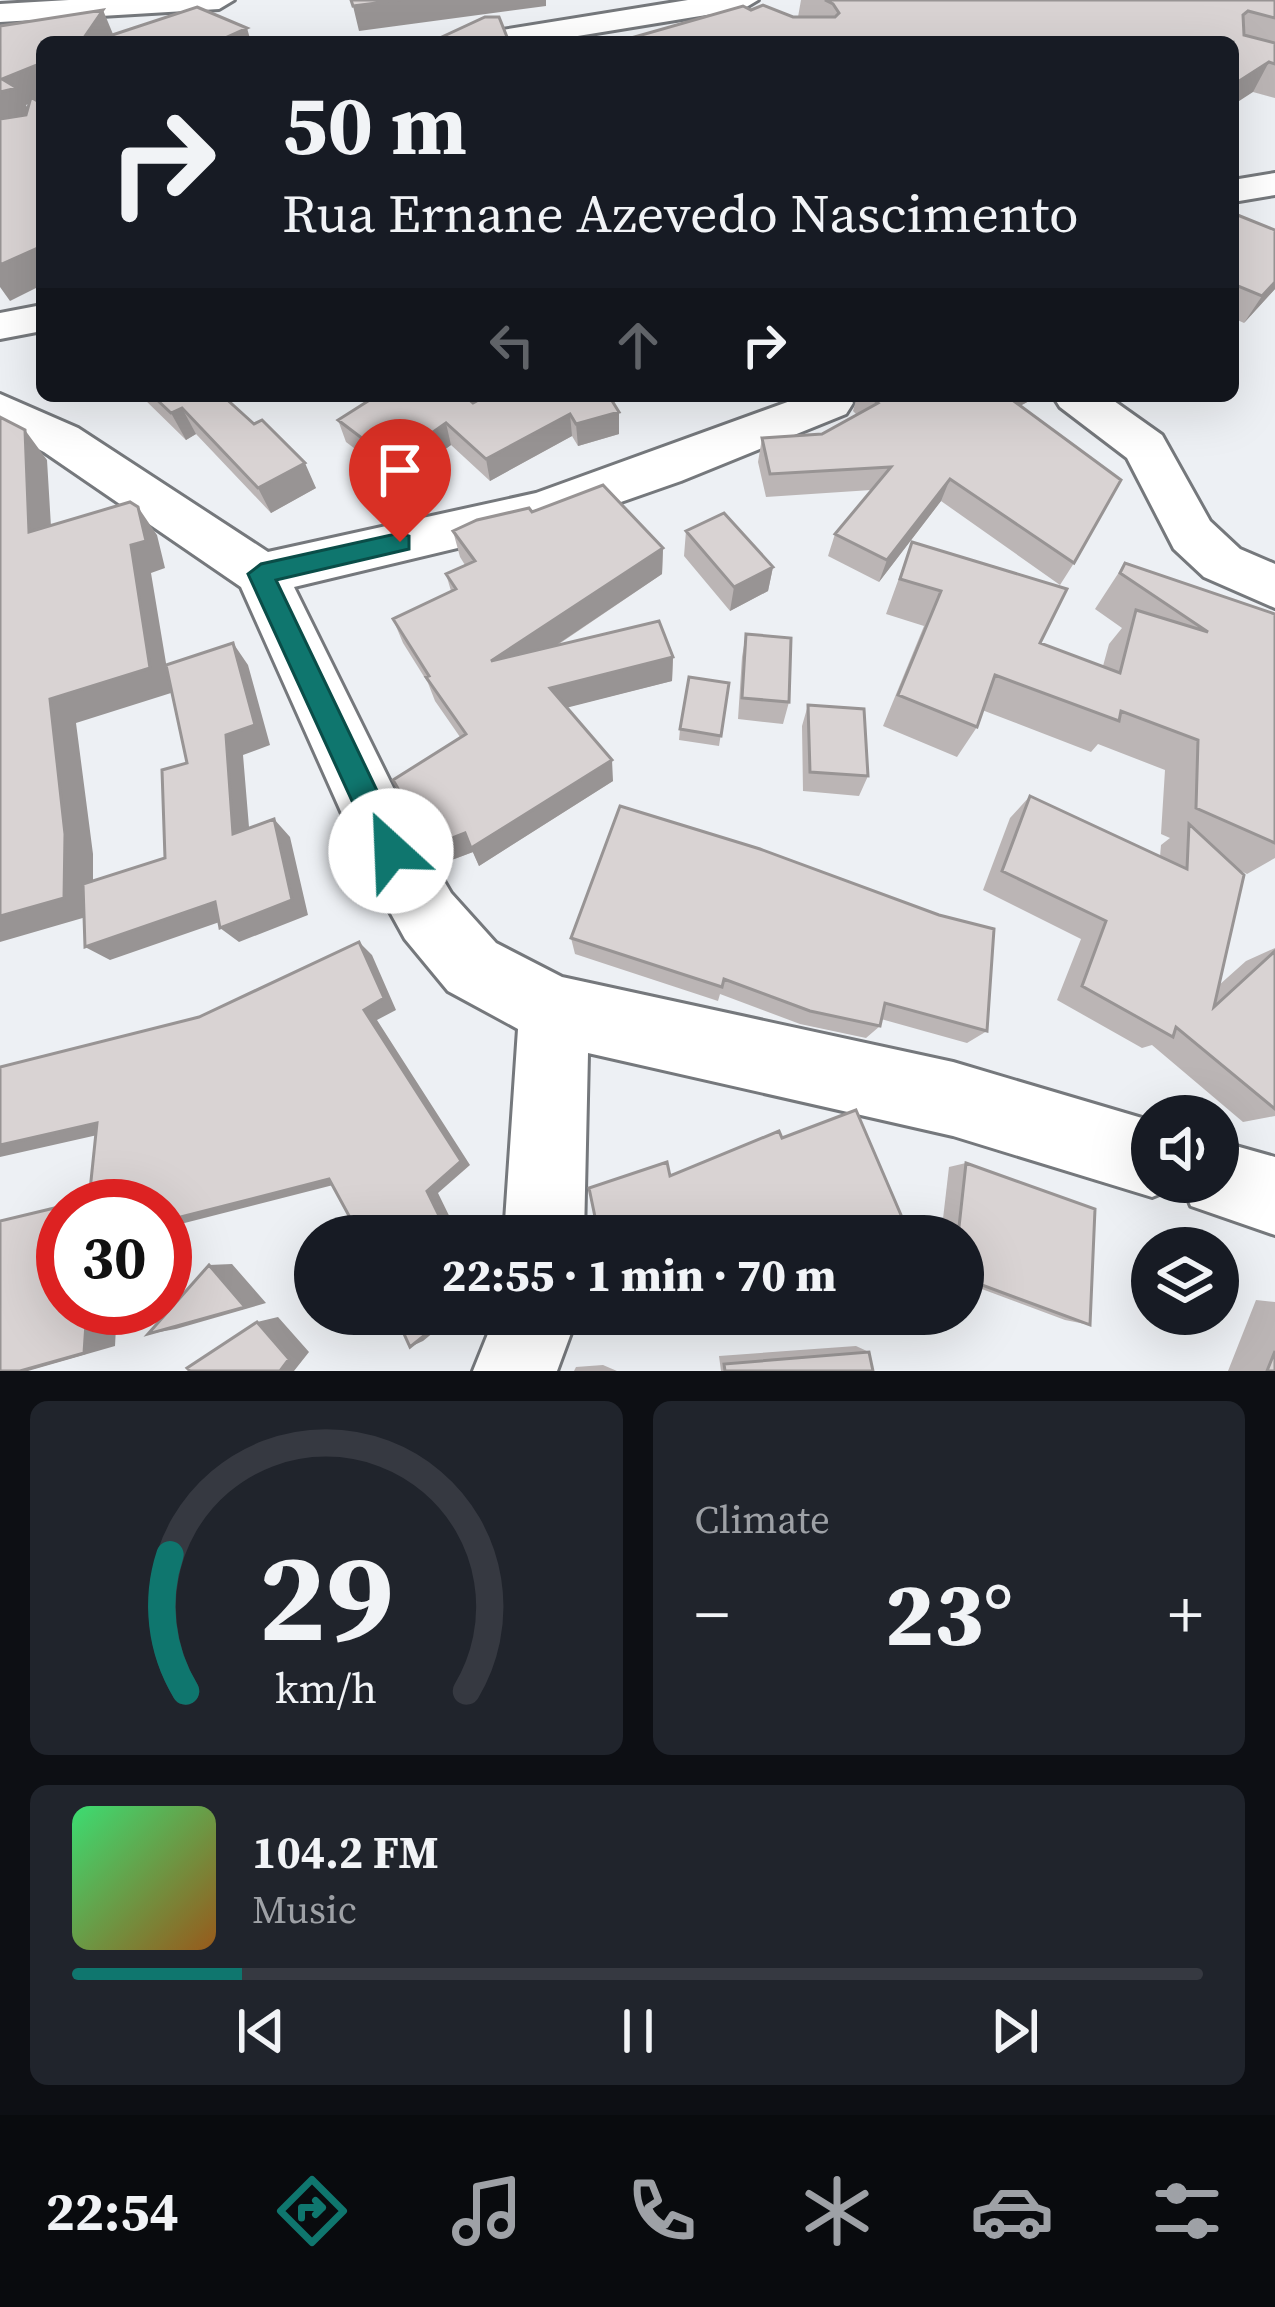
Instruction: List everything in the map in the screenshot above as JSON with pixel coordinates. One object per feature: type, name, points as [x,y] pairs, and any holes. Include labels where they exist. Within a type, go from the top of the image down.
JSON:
[{"type":"street","points":[[0,13],[219,0]]},
{"type":"street","points":[[535,36],[749,11]]},
{"type":"street","points":[[622,36],[749,11]]},
{"type":"street","points":[[1239,190],[1275,184]]},
{"type":"street","points":[[1239,201],[1275,205]]},
{"type":"street","points":[[0,326],[36,319]]},
{"type":"street","points":[[1084,402],[1144,447],[1192,536],[1222,563],[1275,587]]},
{"type":"street","points":[[261,574],[560,505],[830,403]]},
{"type":"street","points":[[0,410],[61,440],[261,574],[391,851],[428,916],[472,967],[554,1010],[952,1100],[1131,1154]]},
{"type":"street","points":[[545,1215],[554,1010]]},
{"type":"street","points":[[1239,1185],[1275,1196]]},
{"type":"street","points":[[514,1371],[528,1335]]},
{"type":"building","points":[[351,0],[400,0],[353,6]]},
{"type":"building","points":[[825,0],[1275,0],[1275,18],[1248,11],[1243,15],[1244,35],[1275,43],[1275,64],[1269,62],[1239,81],[1239,36],[638,36],[743,6],[751,10],[763,5],[793,17],[835,17],[839,13]]},
{"type":"building","points":[[197,7],[247,28],[229,36],[109,36]]},
{"type":"building","points":[[103,10],[85,36],[36,36],[36,65],[2,79],[17,88],[0,92],[0,26]]},
{"type":"building","points":[[485,17],[499,17],[507,36],[444,36]]},
{"type":"building","points":[[31,97],[36,100],[36,249],[0,265],[0,119],[26,115]]},
{"type":"building","points":[[1239,216],[1275,230],[1275,282],[1262,296],[1239,286]]},
{"type":"building","points":[[159,402],[230,402],[254,424],[262,420],[305,463],[258,488],[182,408],[171,413]]},
{"type":"building","points":[[366,402],[613,402],[619,412],[576,424],[570,414],[486,459],[446,423],[392,461],[338,420]]},
{"type":"building","points":[[1015,402],[1121,480],[1074,563],[950,479],[887,560],[835,534],[891,467],[770,474],[762,438],[822,434],[878,403]]},
{"type":"building","points":[[0,417],[25,430],[29,532],[130,502],[138,507],[146,541],[131,545],[150,668],[50,699],[65,834],[64,898],[0,916]]},
{"type":"building","points":[[603,485],[663,548],[491,661],[659,621],[673,657],[550,688],[612,760],[471,848],[465,833],[432,846],[393,780],[466,734],[393,619],[456,589],[446,574],[475,561],[453,531],[477,520],[529,508],[532,512]]},
{"type":"building","points":[[724,513],[773,567],[734,587],[686,531]]},
{"type":"building","points":[[912,542],[1067,589],[1040,643],[1120,673],[1136,610],[1208,632],[1120,573],[1125,563],[1275,614],[1275,843],[1196,808],[1198,740],[1121,711],[1119,721],[995,675],[977,727],[898,695],[941,591],[900,579]]},
{"type":"building","points":[[746,634],[791,638],[789,702],[742,698]]},
{"type":"building","points":[[233,643],[255,725],[226,735],[233,834],[274,819],[292,900],[220,928],[215,902],[85,947],[83,884],[165,858],[162,770],[187,763],[166,665]]},
{"type":"building","points":[[689,677],[729,683],[721,736],[680,729]]},
{"type":"building","points":[[808,705],[864,709],[868,776],[810,772]]},
{"type":"building","points":[[1030,796],[1187,869],[1189,824],[1244,875],[1214,1007],[1275,951],[1275,1109],[1176,1027],[1173,1037],[1082,986],[1106,921],[1002,871]]},
{"type":"building","points":[[620,806],[760,849],[939,915],[994,929],[987,1031],[885,1003],[880,1026],[810,1011],[724,979],[722,987],[571,938]]},
{"type":"building","points":[[359,942],[384,998],[364,1010],[461,1161],[427,1191],[439,1215],[349,1215],[329,1179],[192,1214],[192,1179],[91,1179],[97,1123],[0,1145],[0,1067],[199,1017]]},
{"type":"building","points":[[856,1110],[901,1215],[595,1215],[589,1188],[667,1162],[670,1176],[779,1131],[782,1138]]},
{"type":"building","points":[[966,1163],[1095,1209],[1090,1325],[984,1286],[984,1215],[960,1215]]},
{"type":"building","points":[[36,1212],[36,1335],[85,1335],[84,1353],[20,1371],[0,1371],[0,1221]]},
{"type":"building","points":[[209,1265],[245,1307],[192,1322],[192,1284]]},
{"type":"building","points":[[257,1322],[289,1359],[280,1371],[187,1368]]},
{"type":"building","points":[[405,1335],[425,1335],[410,1347]]},
{"type":"building","points":[[869,1352],[873,1371],[725,1371],[724,1364]]},
{"type":"route","points":[[391,851],[261,574],[400,542]]}]
